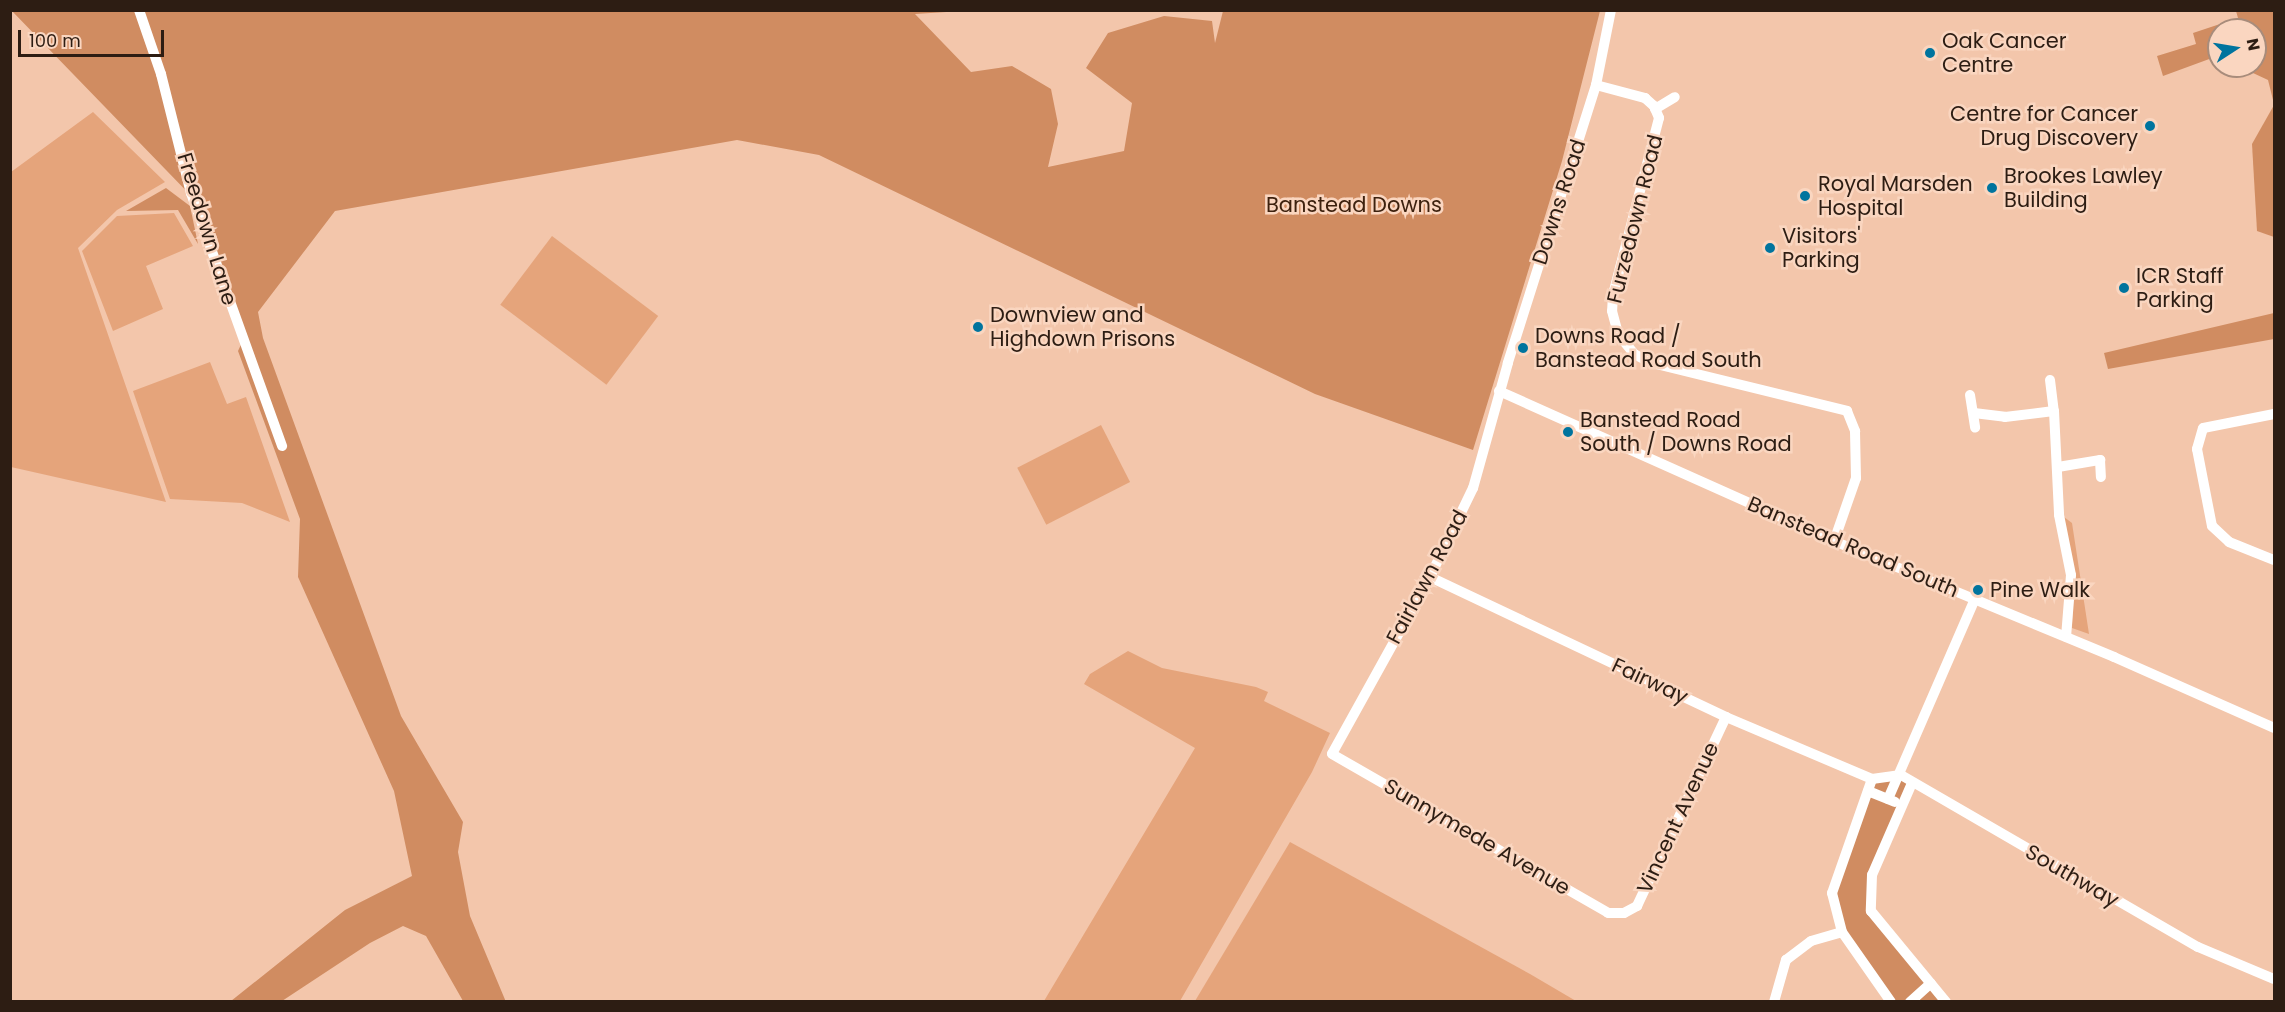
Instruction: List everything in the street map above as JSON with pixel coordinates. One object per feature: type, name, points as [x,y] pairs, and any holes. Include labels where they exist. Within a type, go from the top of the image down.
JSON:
[{"type":"street","name":"Freedown Lane","points":[[139,10],[160,74],[191,193],[282,446]]},
{"type":"street","name":"Downs Road","points":[[1499,391],[1596,85],[1611,10]]},
{"type":"street","name":"Furzedown Road","points":[[1596,85],[1645,98],[1655,108],[1657,132],[1613,294],[1615,327],[1628,348],[1652,363],[1847,411],[1855,431],[1856,478],[1834,541]]},
{"type":"street","points":[[1655,108],[1675,97]]},
{"type":"street","points":[[2050,380],[2058,466],[2059,515],[2072,595],[2066,637]]},
{"type":"street","name":"Banstead Road South","points":[[1499,391],[1834,541],[2066,637],[2274,728]]},
{"type":"street","name":"Fairlawn Road","points":[[1332,754],[1430,577],[1473,488],[1499,391]]},
{"type":"street","points":[[1970,395],[1975,428]]},
{"type":"street","points":[[1974,413],[2005,417],[2054,411]]},
{"type":"street","points":[[2274,414],[2203,428],[2197,449],[2212,526],[2229,542],[2274,560]]},
{"type":"street","points":[[2058,466],[2100,460],[2101,477]]},
{"type":"street","name":"Fairway","points":[[1430,577],[1726,717],[1872,779]]},
{"type":"street","points":[[1888,799],[1901,775],[1975,599]]},
{"type":"street","name":"Vincent Avenue","points":[[1624,913],[1637,906],[1726,717]]},
{"type":"street","name":"Sunnymede Avenue","points":[[1332,754],[1608,913],[1624,913]]},
{"type":"street","points":[[1892,1002],[1842,932],[1832,893],[1872,779],[1901,775]]},
{"type":"street","name":"Southway","points":[[1901,775],[2198,947],[2274,979]]},
{"type":"street","points":[[1912,783],[1872,875],[1871,911],[1946,1002]]},
{"type":"street","points":[[1868,791],[1902,806]]},
{"type":"street","points":[[1774,1002],[1786,960],[1811,941],[1842,932]]},
{"type":"street","points":[[1910,1002],[1931,983]]},
{"type":"shaded area","points":[[93,112],[165,182],[117,210],[78,248],[166,502],[11,467],[11,172]]},
{"type":"shaded area","points":[[174,213],[193,246],[146,266],[163,309],[113,331],[82,251],[117,216]]},
{"type":"shaded area","points":[[552,236],[658,316],[606,385],[500,305]]},
{"type":"shaded area","points":[[210,362],[227,404],[246,397],[290,522],[242,503],[170,499],[133,391]]},
{"type":"shaded area","points":[[1101,425],[1130,482],[1046,525],[1017,468]]},
{"type":"shaded area","points":[[2064,517],[2072,523],[2089,634],[2072,628],[2074,576]]},
{"type":"shaded area","points":[[1128,651],[1162,668],[1256,687],[1268,692],[1264,701],[1330,733],[1312,772],[1180,1001],[1044,1001],[1195,748],[1084,684],[1090,674]]},
{"type":"shaded area","points":[[1290,842],[1530,974],[1576,1001],[1195,1001]]},
{"type":"green space","name":"Banstead Downs","points":[[11,10],[962,11],[915,14],[971,72],[1012,66],[1051,89],[1058,124],[1048,167],[1124,151],[1132,103],[1086,68],[1108,33],[1164,16],[1212,21],[1215,43],[1223,11],[1600,11],[1562,161],[1473,450],[1315,394],[819,155],[737,140],[335,211],[258,312],[263,338],[401,716],[463,822],[458,852],[470,916],[506,1002],[463,1001],[426,936],[403,926],[370,943],[282,1001],[231,1001],[345,910],[412,876],[394,791],[298,577],[300,519],[238,351],[245,336],[198,203]]},
{"type":"green space","points":[[2236,11],[2274,11],[2274,104],[2268,80],[2264,78],[2267,78],[2267,18],[2238,18]]},
{"type":"green space","points":[[2207,28],[2207,60],[2163,76],[2157,56],[2196,44],[2193,33]]},
{"type":"green space","points":[[2274,105],[2274,237],[2257,231],[2252,144]]},
{"type":"green space","points":[[166,188],[190,206],[198,244],[178,210],[126,211]]},
{"type":"green space","points":[[2274,313],[2274,339],[2108,369],[2104,353]]},
{"type":"green space","points":[[1901,775],[1912,783],[1872,875],[1871,911],[1946,1001],[1891,1001],[1842,932],[1832,893],[1872,779]]},
{"type":"place","name":"Oak Cancer Centre","points":[[1930,53]]},
{"type":"place","name":"Centre for Cancer Drug Discovery","points":[[2150,126]]},
{"type":"place","name":"Brookes Lawley Building","points":[[1992,188]]},
{"type":"place","name":"Royal Marsden Hospital","points":[[1805,196]]},
{"type":"place","name":"Visitors' Parking","points":[[1770,248]]},
{"type":"place","name":"ICR Staff Parking","points":[[2124,288]]},
{"type":"place","name":"Downview and Highdown Prisons","points":[[978,327]]},
{"type":"place","name":"Downs Road / Banstead Road South","points":[[1523,348]]},
{"type":"place","name":"Banstead Road South / Downs Road","points":[[1568,432]]},
{"type":"place","name":"Pine Walk","points":[[1978,590]]}]
